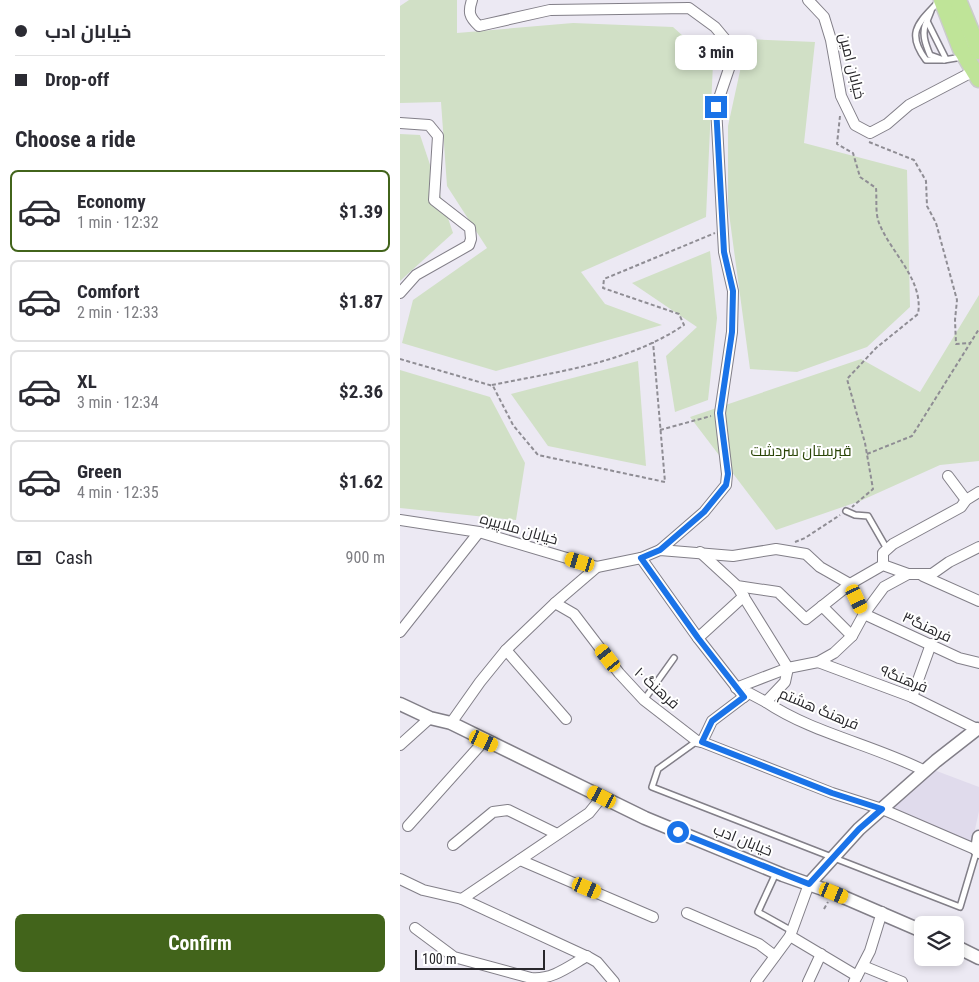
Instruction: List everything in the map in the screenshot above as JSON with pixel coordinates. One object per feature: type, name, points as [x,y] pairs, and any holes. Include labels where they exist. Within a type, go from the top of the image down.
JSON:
[{"type":"main road","points":[[958,0],[977,75]]},
{"type":"main road","points":[[938,3],[972,54]]},
{"type":"street","points":[[472,0],[468,11],[471,19],[478,26],[550,10],[689,8],[716,26],[735,51],[716,107],[724,252],[733,291],[732,332],[720,413],[728,474],[726,485],[704,512],[660,550]]},
{"type":"street","name":"خیابان امین","points":[[808,0],[824,17],[832,40],[841,96],[851,118],[855,125],[870,132],[887,124],[909,105],[977,75]]},
{"type":"street","points":[[400,123],[429,125],[438,136],[434,200],[470,228],[471,239],[469,245],[416,275],[400,293]]},
{"type":"street","points":[[948,476],[966,500]]},
{"type":"street","points":[[883,565],[883,553],[887,549],[961,507],[966,500],[979,492]]},
{"type":"street","name":"خیابان ملاپیره","points":[[401,522],[479,532],[597,567],[641,558],[660,550],[733,556],[776,549],[806,554],[820,567],[850,584]]},
{"type":"street","points":[[400,632],[479,532]]},
{"type":"street","points":[[922,576],[932,574],[949,562],[979,547]]},
{"type":"street","points":[[700,552],[737,586],[788,668],[736,688]]},
{"type":"street","points":[[641,558],[698,638],[744,697]]},
{"type":"street","points":[[737,586],[778,592],[806,619],[850,584],[883,565],[908,574],[922,576],[979,601]]},
{"type":"street","points":[[451,723],[480,682],[506,650],[555,603],[597,567]]},
{"type":"street","name":"فرهنگ هشتم","points":[[908,574],[884,587],[864,614],[852,636],[834,653],[818,662],[788,668],[784,682],[766,702],[786,713],[892,755],[924,771]]},
{"type":"street","points":[[850,584],[864,614]]},
{"type":"street","points":[[698,638],[744,596]]},
{"type":"street","name":"فرهنگ ۱۰","points":[[555,603],[574,614],[619,673],[644,700],[700,742],[832,793],[882,809],[978,851]]},
{"type":"street","points":[[822,606],[852,636]]},
{"type":"street","name":"فرهنگ۳","points":[[864,614],[959,658],[979,663]]},
{"type":"street","points":[[912,697],[931,644]]},
{"type":"street","points":[[506,650],[566,719]]},
{"type":"street","name":"فرهنگ۹","points":[[818,662],[912,697],[978,726]]},
{"type":"street","points":[[700,742],[712,721],[749,693],[766,702]]},
{"type":"street","name":"خیابان ادب","points":[[400,704],[430,718],[451,723],[484,741],[645,818],[777,872],[882,912],[914,927]]},
{"type":"street","points":[[400,745],[430,718]]},
{"type":"street","points":[[756,982],[791,934],[809,884],[834,856],[882,809],[978,726]]},
{"type":"street","points":[[408,826],[484,741]]},
{"type":"street","points":[[462,899],[589,813],[602,797]]},
{"type":"street","points":[[453,845],[493,812],[501,810],[508,810],[557,834]]},
{"type":"street","points":[[978,851],[979,837]]},
{"type":"street","points":[[520,860],[653,917]]},
{"type":"street","points":[[400,879],[423,890],[462,899],[587,956],[597,962],[614,982]]},
{"type":"street","points":[[791,934],[856,979],[863,966],[882,912]]},
{"type":"street","points":[[687,913],[760,944],[775,956]]},
{"type":"street","points":[[416,928],[454,957],[531,978],[543,979],[552,976],[587,956]]},
{"type":"street","points":[[964,950],[979,958]]},
{"type":"street","points":[[808,982],[820,954]]},
{"type":"street","points":[[863,966],[902,982]]},
{"type":"lane","points":[[938,3],[924,27],[925,42],[930,55],[945,60]]},
{"type":"lane","points":[[938,3],[918,23],[918,43],[926,60],[945,60],[972,54]]},
{"type":"lane","points":[[927,21],[945,60]]},
{"type":"lane","points":[[846,511],[855,515],[868,516],[887,549]]},
{"type":"lane","points":[[644,700],[674,658]]},
{"type":"lane","points":[[700,742],[658,769],[652,787],[776,836],[834,856],[882,878],[960,907],[963,903],[978,851]]},
{"type":"lane","points":[[777,872],[758,912],[791,934]]},
{"type":"path","points":[[776,549],[805,538],[846,511],[873,489],[867,454],[847,379],[876,348],[918,314],[920,300],[911,279],[878,222],[876,188],[860,177],[853,154],[837,144],[840,114],[844,122]]},
{"type":"path","points":[[862,140],[914,160],[926,182],[927,206],[936,223],[957,300],[954,320],[956,344],[970,343]]},
{"type":"path","points":[[490,385],[587,366],[653,342],[684,325],[679,314],[603,288],[604,279],[723,230]]},
{"type":"path","points":[[867,454],[912,436],[979,329]]},
{"type":"path","points":[[400,358],[493,386],[513,425],[538,455],[665,482],[653,342]]},
{"type":"path","points":[[660,430],[720,413]]},
{"type":"shaded area","points":[[934,770],[979,787],[979,811],[972,843],[891,810]]},
{"type":"green space","points":[[409,0],[457,0],[457,33],[573,23],[673,27],[713,63],[706,217],[581,272],[605,304],[662,325],[496,371],[402,343],[413,300],[487,248],[447,186],[441,102],[400,103],[400,6]]},
{"type":"green space","points":[[747,39],[815,42],[804,143],[907,170],[910,307],[867,347],[797,372],[750,369],[728,206],[728,126]]},
{"type":"green space","points":[[400,134],[420,135],[453,233],[400,281]]},
{"type":"green space","points":[[710,251],[717,318],[708,400],[675,412],[666,356],[697,327],[632,283]]},
{"type":"green space","name":"قبرستان سردشت","points":[[979,295],[979,461],[940,465],[860,501],[776,530],[690,417],[861,359],[920,392]]},
{"type":"green space","points":[[638,361],[646,466],[548,446],[511,394]]},
{"type":"green space","points":[[400,370],[490,397],[525,463],[516,520],[400,508]]},
{"type":"route","points":[[678,832],[809,884],[816,874],[859,829],[882,809],[832,793],[702,742],[712,721],[744,697],[698,638],[641,558],[660,550],[704,512],[719,496],[726,485],[728,474],[720,413],[732,332],[733,291],[724,252],[716,107]]}]
